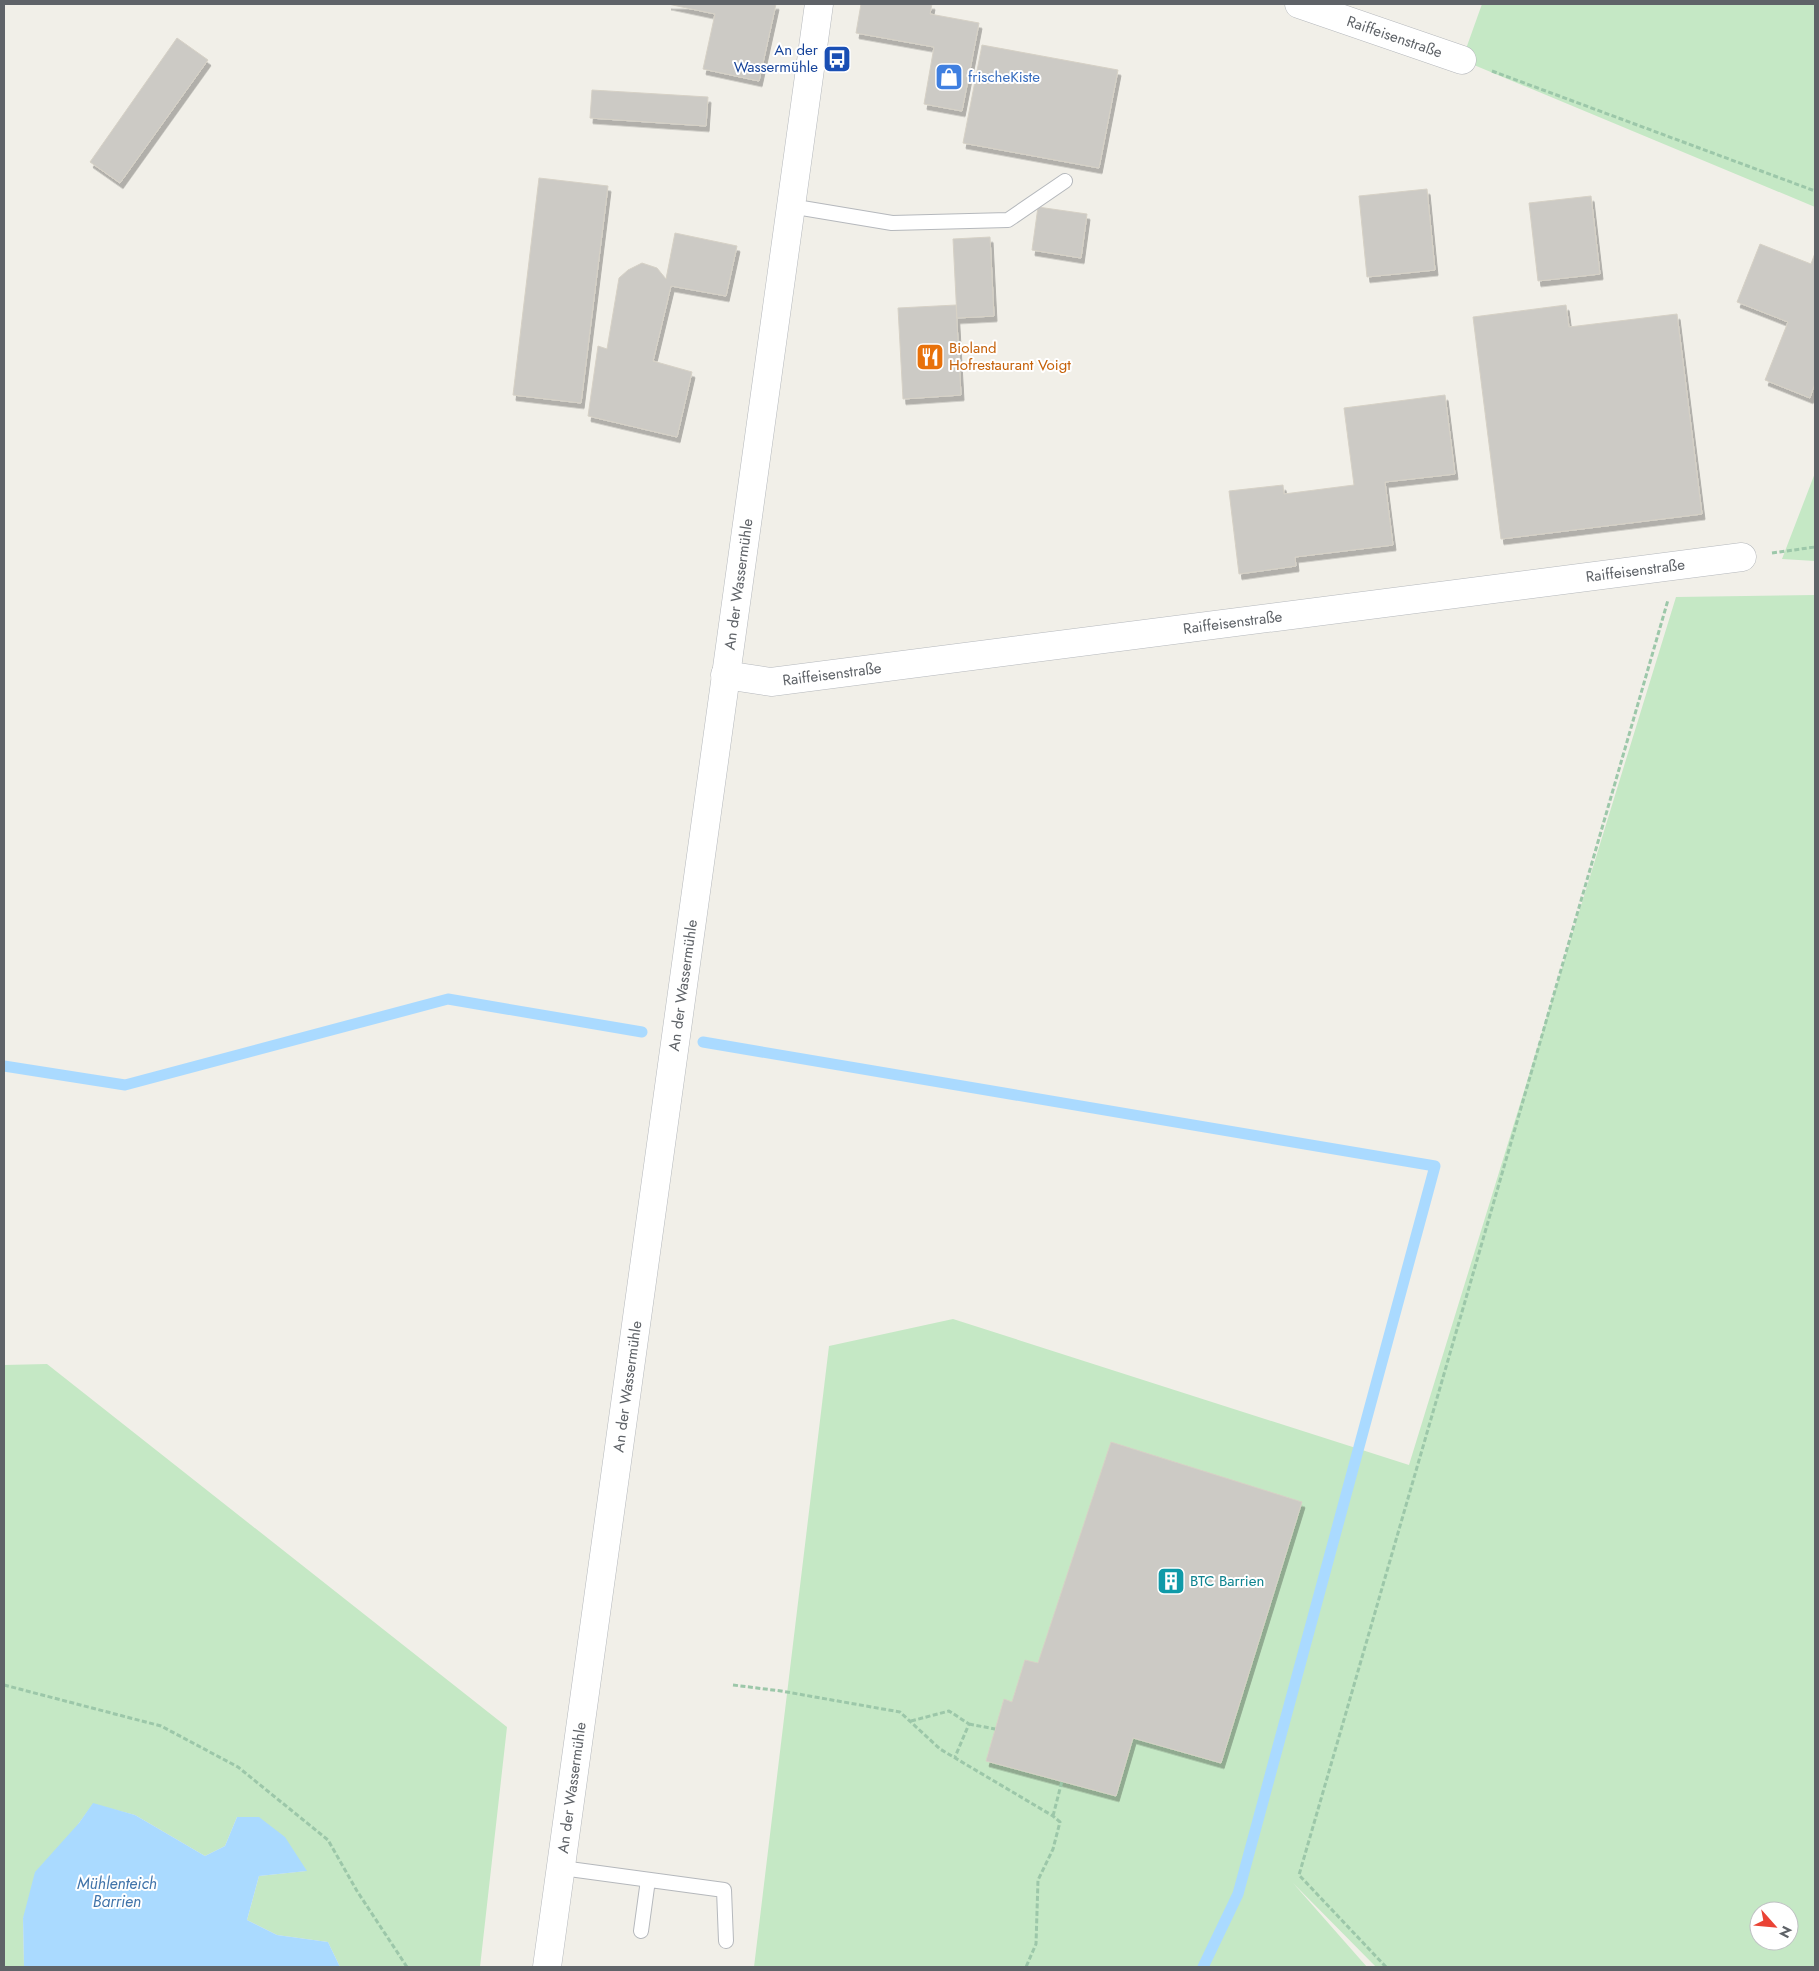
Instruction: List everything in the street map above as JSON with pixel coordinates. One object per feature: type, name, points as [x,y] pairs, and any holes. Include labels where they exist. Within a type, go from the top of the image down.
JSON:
[{"type":"street","name":"An der Wassermühle","points":[[547,1967],[818,4]]},
{"type":"street","name":"Raiffeisenstraße","points":[[1299,4],[1462,60]]},
{"type":"street","name":"Raiffeisenstraße","points":[[725,675],[771,682],[1678,567],[1742,557]]},
{"type":"lane","points":[[790,206],[892,223],[1008,220],[1065,181]]},
{"type":"lane","points":[[562,1868],[724,1890],[726,1941]]},
{"type":"lane","points":[[641,1931],[648,1880]]},
{"type":"path","points":[[1462,60],[1815,191]]},
{"type":"path","points":[[1742,557],[1815,547]]},
{"type":"path","points":[[1386,1967],[1299,1875],[1678,567]]},
{"type":"path","points":[[4,1685],[161,1726],[238,1767],[328,1840],[407,1967]]},
{"type":"path","points":[[733,1685],[781,1691],[900,1712],[940,1748],[1060,1822],[1053,1849],[1038,1880],[1036,1944],[1026,1967]]},
{"type":"path","points":[[910,1721],[949,1711],[969,1724],[995,1729]]},
{"type":"path","points":[[955,1758],[969,1724]]},
{"type":"path","points":[[1053,1816],[1062,1781]]},
{"type":"green space","points":[[1482,4],[1815,4],[1815,207],[1462,60]]},
{"type":"green space","points":[[1815,473],[1815,561],[1782,559]]},
{"type":"green space","points":[[1815,595],[1815,1967],[1376,1967],[1293,1883],[1367,1967],[754,1967],[829,1346],[953,1319],[1409,1465],[1676,597]]},
{"type":"green space","points":[[47,1364],[507,1727],[480,1967],[340,1967],[328,1942],[277,1935],[247,1920],[259,1876],[306,1871],[237,1817],[225,1846],[205,1856],[135,1815],[93,1804],[79,1823],[23,1918],[24,1967],[4,1967],[4,1365]]},
{"type":"water","name":"Mühlenteich Barrien","points":[[93,1803],[135,1815],[205,1856],[225,1846],[237,1817],[259,1817],[285,1837],[307,1871],[259,1876],[247,1920],[277,1935],[328,1942],[340,1967],[24,1967],[23,1918],[35,1872],[79,1823]]},
{"type":"building","points":[[668,4],[776,4],[759,81],[703,69],[715,14]]},
{"type":"building","name":"frischeKiste","points":[[861,4],[932,4],[930,14],[979,23],[962,111],[924,104],[934,47],[856,33]]},
{"type":"building","points":[[177,38],[208,60],[120,183],[90,162]]},
{"type":"building","points":[[982,45],[1118,70],[1099,168],[963,143]]},
{"type":"building","points":[[592,90],[708,97],[706,126],[590,118]]},
{"type":"building","points":[[539,178],[608,186],[581,403],[513,395]]},
{"type":"building","points":[[1427,189],[1435,270],[1367,277],[1359,196]]},
{"type":"building","points":[[1591,196],[1600,274],[1538,281],[1529,203]]},
{"type":"building","points":[[1038,207],[1087,214],[1081,258],[1032,250]]},
{"type":"building","points":[[675,233],[737,246],[726,296],[671,286],[653,361],[692,372],[677,437],[588,416],[598,346],[607,349],[619,278],[628,270],[642,263],[657,268],[666,279]]},
{"type":"building","points":[[990,237],[994,316],[957,318],[953,239]]},
{"type":"building","points":[[1760,244],[1811,264],[1815,253],[1815,383],[1810,398],[1765,380],[1788,322],[1737,302]]},
{"type":"building","name":"Bioland Hofrestaurant Voigt","points":[[956,305],[961,395],[903,399],[898,308]]},
{"type":"building","points":[[1566,305],[1569,327],[1677,314],[1702,514],[1501,539],[1473,317]]},
{"type":"building","points":[[1445,395],[1455,474],[1385,482],[1393,545],[1295,557],[1296,566],[1239,574],[1229,491],[1283,485],[1284,494],[1354,485],[1344,408]]},
{"type":"building","name":"BTC Barrien","points":[[1111,1442],[1302,1502],[1221,1763],[1133,1738],[1116,1796],[986,1761],[1004,1699],[1012,1702],[1025,1660],[1038,1663]]},
{"type":"waterway","points":[[4,1066],[125,1085],[448,999],[642,1032]]},
{"type":"waterway","points":[[703,1042],[1435,1166],[1238,1894],[1203,1967]]},
{"type":"place","name":"An der Wassermühle","points":[[837,59]]},
{"type":"place","name":"frischeKiste","points":[[949,77]]},
{"type":"place","name":"Bioland Hofrestaurant Voigt","points":[[930,357]]},
{"type":"place","name":"BTC Barrien","points":[[1171,1581]]}]
